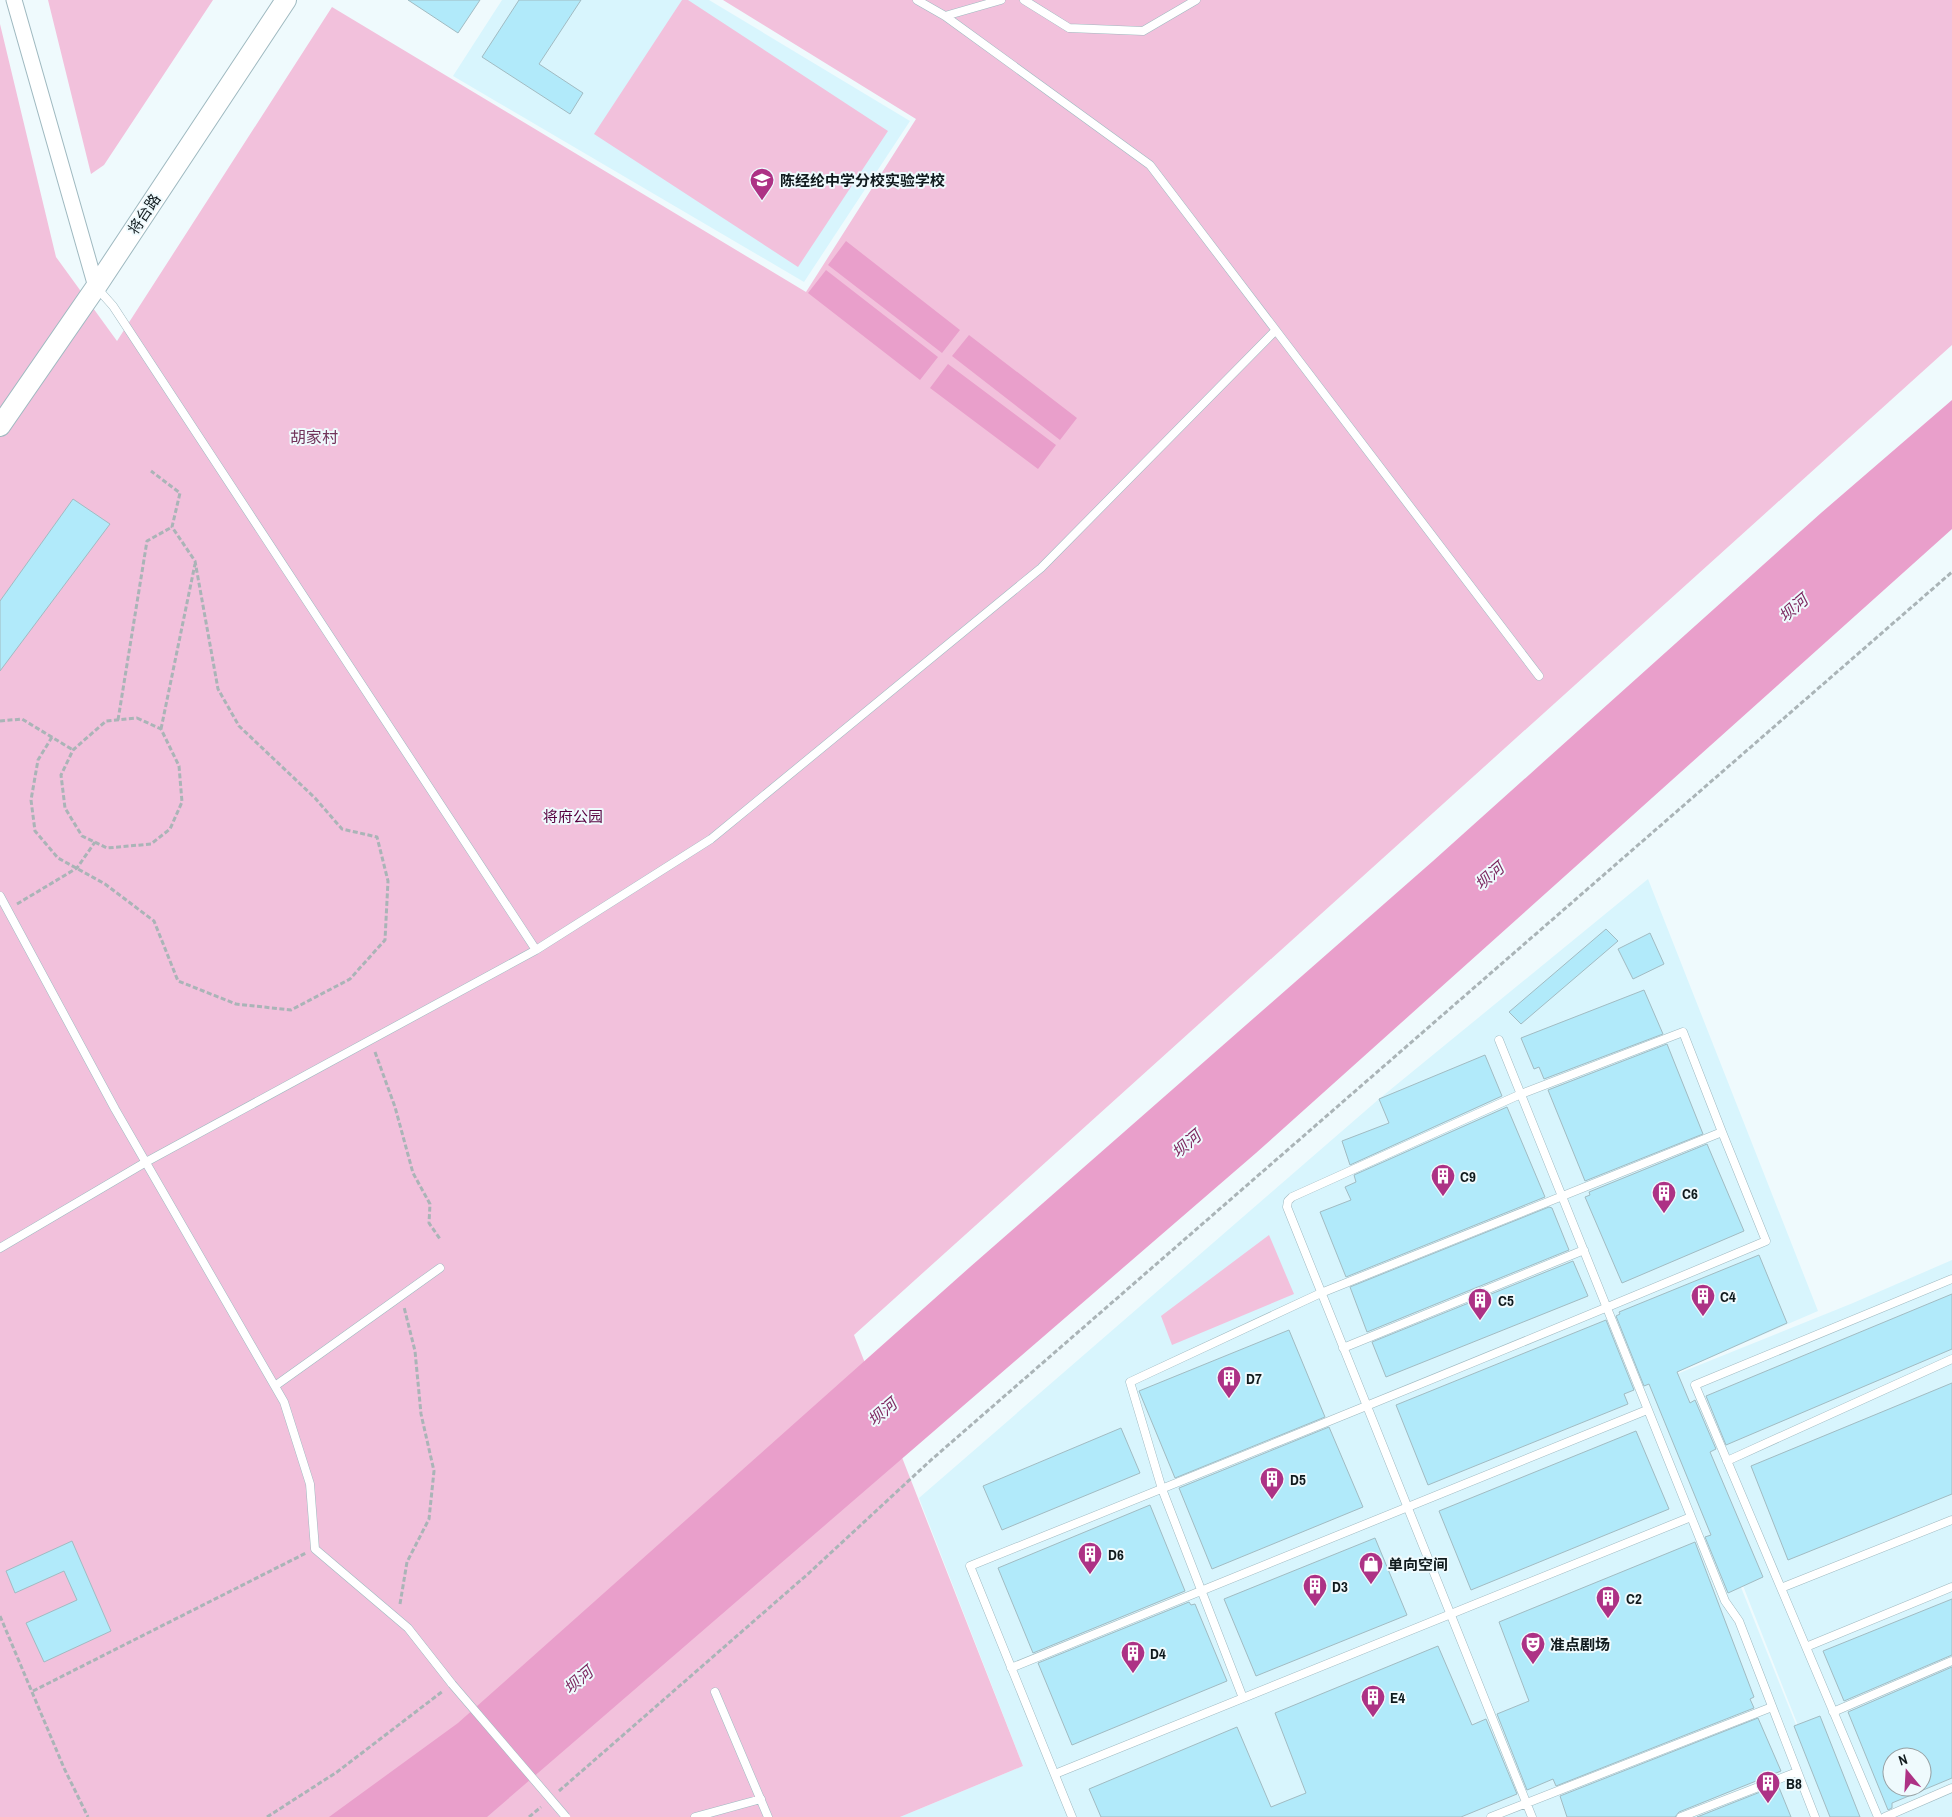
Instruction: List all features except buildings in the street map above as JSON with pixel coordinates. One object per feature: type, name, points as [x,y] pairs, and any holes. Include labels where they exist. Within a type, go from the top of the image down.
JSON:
[{"type":"main road","name":"将台路","points":[[0,426],[96,287],[286,0]]},
{"type":"street","points":[[14,0],[96,287]]},
{"type":"lane","points":[[917,0],[945,16],[1150,165],[1539,676]]},
{"type":"lane","points":[[945,16],[1001,0]]},
{"type":"lane","points":[[1024,0],[1069,28],[1143,31],[1196,0]]},
{"type":"lane","points":[[96,287],[113,306],[536,950]]},
{"type":"lane","points":[[0,1248],[146,1162],[536,950],[711,839],[1041,568],[1275,331]]},
{"type":"lane","points":[[0,896],[146,1162],[284,1402],[310,1484],[315,1548],[408,1628],[452,1684],[566,1817]]},
{"type":"lane","points":[[1072,1817],[970,1566],[1366,1406],[1607,1308],[1766,1241],[1683,1032],[1521,1094],[1292,1197],[1288,1201],[1287,1207],[1322,1293],[1343,1348],[1366,1406],[1406,1507],[1532,1817]]},
{"type":"lane","points":[[1499,1040],[1690,1517],[1725,1601],[1739,1621],[1815,1817]]},
{"type":"lane","points":[[1244,1698],[1162,1488],[1130,1382],[1322,1293],[1722,1132]]},
{"type":"lane","points":[[1343,1348],[1584,1250]]},
{"type":"lane","points":[[276,1386],[440,1268]]},
{"type":"lane","points":[[1878,1817],[1696,1385],[1952,1280]]},
{"type":"lane","points":[[1727,1461],[1952,1359]]},
{"type":"lane","points":[[1011,1668],[1648,1410]]},
{"type":"lane","points":[[1055,1774],[1690,1517]]},
{"type":"lane","points":[[1781,1588],[1952,1520]]},
{"type":"lane","points":[[1806,1647],[1952,1588]]},
{"type":"lane","points":[[1833,1712],[1952,1660]]},
{"type":"lane","points":[[716,1692],[768,1817]]},
{"type":"lane","points":[[1491,1817],[1772,1707]]},
{"type":"lane","points":[[1681,1817],[1797,1772]]},
{"type":"lane","points":[[1885,1817],[1952,1788]]},
{"type":"lane","points":[[695,1817],[761,1799]]},
{"type":"path","points":[[118,720],[148,541],[172,527],[180,493],[151,471]]},
{"type":"path","points":[[52,736],[38,760],[31,800],[35,831],[58,858],[105,884],[154,921],[178,981],[236,1004],[291,1010],[350,979],[385,940],[388,881],[377,837],[342,828],[315,798],[239,726],[218,689],[195,561],[172,527]]},
{"type":"path","points":[[161,729],[137,718],[106,721],[73,750],[61,775],[65,808],[82,836],[107,848],[151,844],[170,829],[182,802],[179,766],[161,729],[195,561]]},
{"type":"path","points":[[558,1791],[809,1573],[931,1460],[1952,572]]},
{"type":"path","points":[[0,721],[22,719],[73,750]]},
{"type":"path","points":[[8,910],[77,868],[95,842]]},
{"type":"path","points":[[370,1040],[395,1107],[413,1173],[430,1204],[429,1223],[440,1239]]},
{"type":"path","points":[[399,1620],[401,1589],[407,1562],[429,1519],[434,1472],[421,1414],[415,1351],[401,1297]]},
{"type":"path","points":[[33,1691],[315,1548]]},
{"type":"path","points":[[0,1616],[88,1817]]},
{"type":"path","points":[[267,1817],[337,1772],[452,1684]]},
{"type":"path","points":[[529,1817],[544,1804]]},
{"type":"shaded area","name":"陈经纶中学分校实验学校","points":[[502,0],[709,0],[910,121],[804,282],[453,76]]},
{"type":"shaded area","points":[[1648,879],[1818,1311],[1658,1380],[1833,1817],[900,1817],[1023,1766],[919,1498],[1379,1099]]},
{"type":"shaded area","points":[[1952,1260],[1952,1817],[1834,1817],[1662,1380],[1853,1303]]},
{"type":"green space","points":[[48,0],[213,0],[104,165],[91,174]]},
{"type":"green space","points":[[682,0],[688,0],[888,131],[798,267],[594,134]]},
{"type":"green space","name":"将府公园","points":[[723,0],[1952,0],[1952,345],[854,1335],[1023,1766],[900,1817],[0,1817],[0,24],[56,257],[117,341],[332,7],[806,292],[916,119]]},
{"type":"green space","points":[[1269,1235],[1294,1294],[1172,1345],[1161,1316]]},
{"type":"water","points":[[846,241],[960,330],[942,353],[828,265]]},
{"type":"water","points":[[826,270],[938,357],[920,380],[808,293]]},
{"type":"water","points":[[969,335],[1077,418],[1060,440],[952,356]]},
{"type":"water","points":[[948,364],[1056,445],[1038,469],[930,388]]},
{"type":"water","name":"坝河","points":[[1952,400],[1952,529],[1256,1153],[487,1817],[329,1817],[458,1723],[970,1267],[1433,861],[1821,513]]},
{"type":"place","name":"陈经纶中学分校实验学校","points":[[762,201]]},
{"type":"place","name":"C9","points":[[1443,1197]]},
{"type":"place","name":"C6","points":[[1664,1214]]},
{"type":"place","name":"C4","points":[[1703,1317]]},
{"type":"place","name":"C5","points":[[1480,1321]]},
{"type":"place","name":"D7","points":[[1229,1399]]},
{"type":"place","name":"D5","points":[[1272,1500]]},
{"type":"place","name":"D6","points":[[1090,1575]]},
{"type":"place","name":"单向空间","points":[[1371,1585]]},
{"type":"place","name":"D3","points":[[1315,1607]]},
{"type":"place","name":"C2","points":[[1608,1619]]},
{"type":"place","name":"准点剧场","points":[[1533,1665]]},
{"type":"place","name":"D4","points":[[1133,1674]]},
{"type":"place","name":"E4","points":[[1373,1718]]},
{"type":"place","name":"B8","points":[[1768,1804]]},
{"type":"district","name":"胡家村","points":[[314,437]]}]
